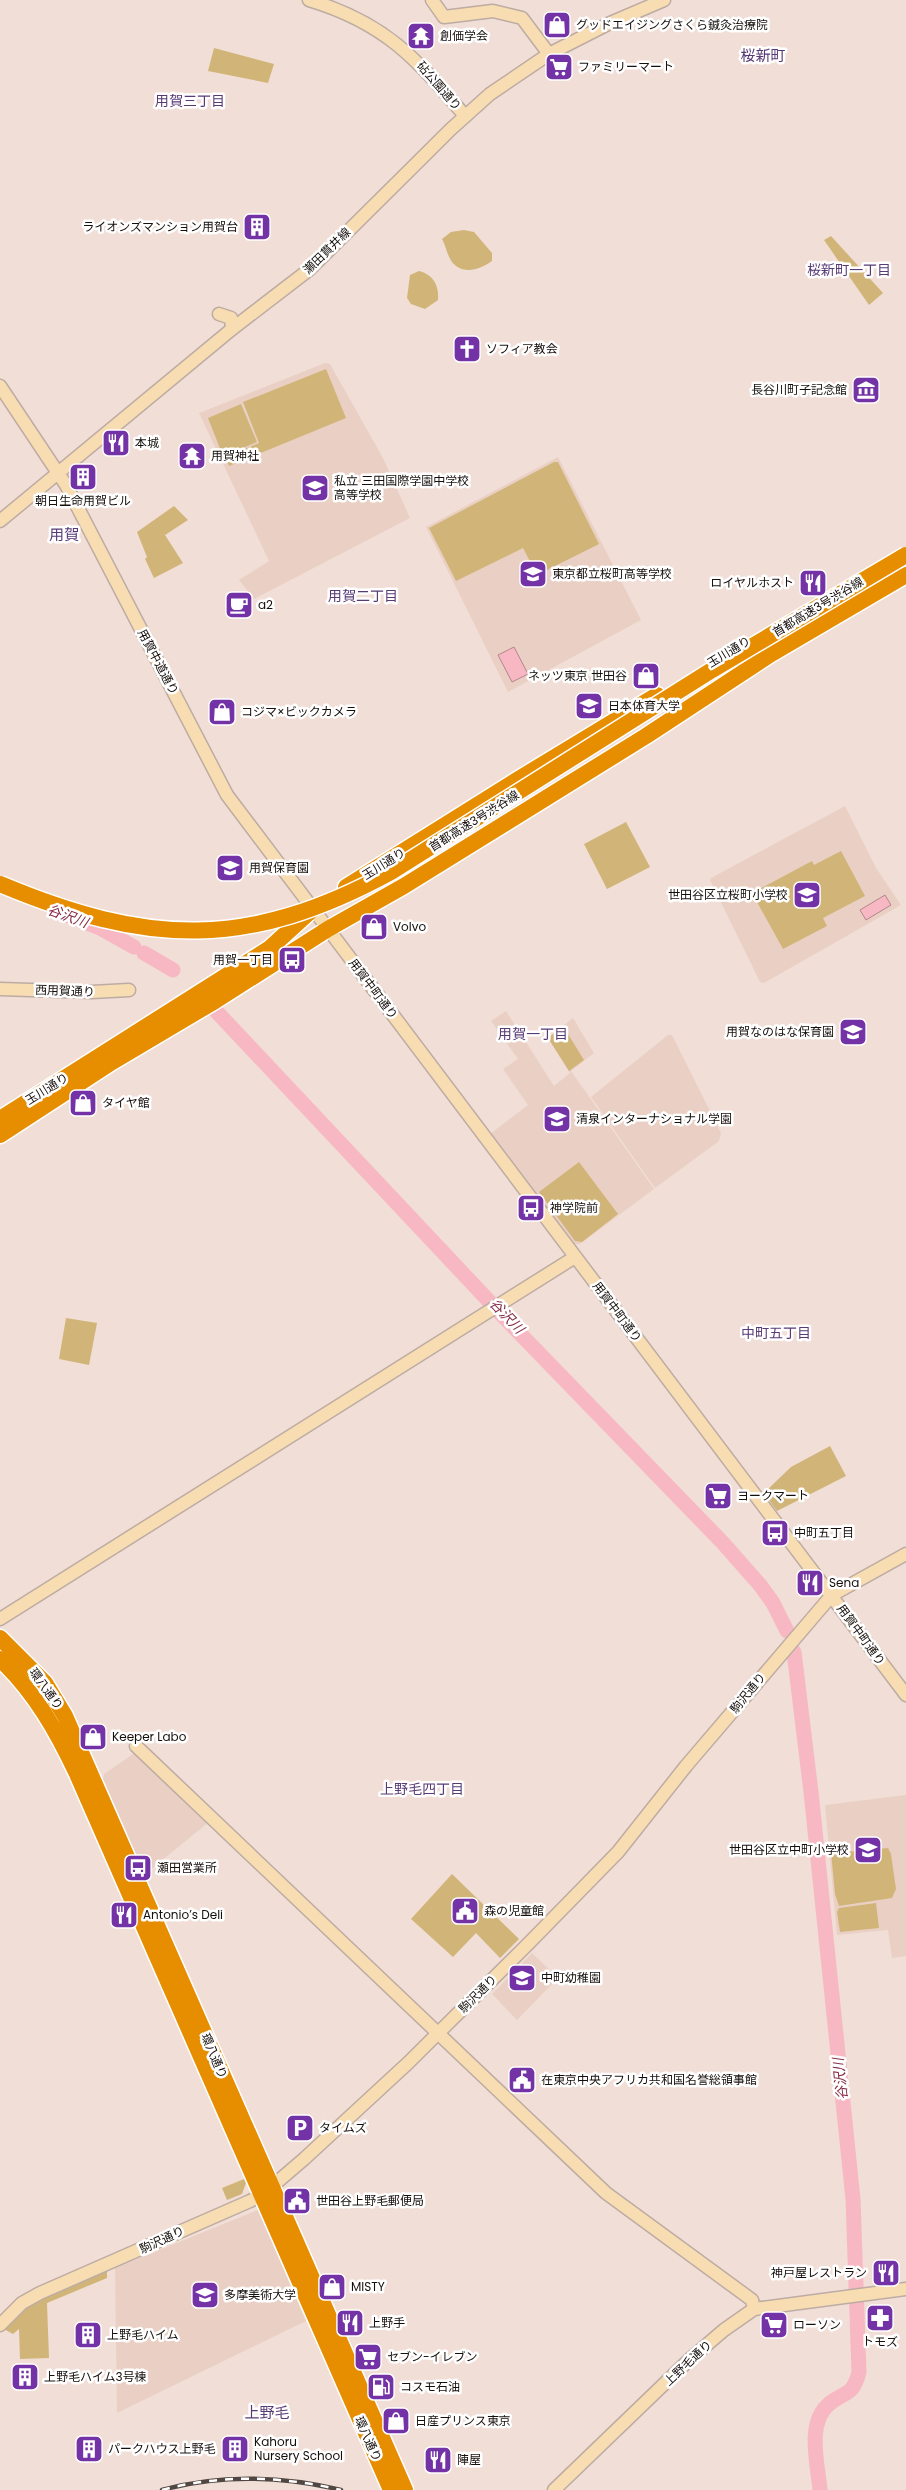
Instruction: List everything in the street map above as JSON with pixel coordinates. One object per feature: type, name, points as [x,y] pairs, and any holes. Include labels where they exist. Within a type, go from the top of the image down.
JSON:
[{"type":"highway","name":"玉川通り","points":[[0,1118],[270,948],[312,909],[524,776],[906,547]]},
{"type":"highway","name":"首都高速3号渋谷線","points":[[0,884],[75,912],[111,922],[153,929],[225,929],[266,923],[301,914],[353,892],[398,868],[712,670],[906,555]]},
{"type":"highway","name":"首都高速3号渋谷線","points":[[0,895],[90,927],[152,940],[194,941],[239,937],[286,928],[314,919],[358,901],[411,872],[718,678],[906,567]]},
{"type":"highway","name":"玉川通り","points":[[0,1135],[112,1062],[215,1001],[328,929],[411,882],[701,702],[771,654],[906,575]]},
{"type":"highway","name":"環八通り","points":[[0,1638],[34,1671],[56,1700],[261,2194],[391,2490]]},
{"type":"highway","name":"環八通り","points":[[0,1659],[20,1680],[56,1731],[120,1857]]},
{"type":"highway","name":"環八通り","points":[[261,2194],[405,2490]]},
{"type":"street","name":"砧公園通り","points":[[309,0],[351,14],[391,38],[425,69],[465,116]]},
{"type":"street","points":[[432,0],[444,17],[493,11],[522,18],[549,54]]},
{"type":"street","name":"瀬田貫井線","points":[[0,521],[232,329],[310,269],[465,116],[490,94],[549,54],[608,24],[664,0]]},
{"type":"street","points":[[219,314],[232,318],[232,329]]},
{"type":"street","name":"用賀中道通り","points":[[2,392],[58,472],[227,795],[328,929]]},
{"type":"street","name":"用賀中町通り","points":[[328,929],[906,1695]]},
{"type":"street","name":"西用賀通り","points":[[0,988],[92,992],[129,990]]},
{"type":"street","points":[[0,1620],[575,1257]]},
{"type":"street","name":"駒沢通り","points":[[0,2325],[22,2303],[40,2293],[261,2194],[438,2033],[618,1852],[686,1766],[832,1595],[906,1554]]},
{"type":"street","points":[[136,1746],[606,2193],[752,2300],[754,2309]]},
{"type":"street","name":"上野毛通り","points":[[554,2490],[689,2360],[724,2330],[754,2309],[906,2289]]},
{"type":"shaded area","points":[[214,48],[274,64],[268,83],[208,71]]},
{"type":"shaded area","points":[[464,230],[474,232],[492,253],[492,261],[482,267],[471,270],[461,269],[452,262],[442,239],[451,232]]},
{"type":"shaded area","points":[[831,236],[883,293],[869,305],[824,240]]},
{"type":"shaded area","points":[[419,271],[432,278],[438,290],[438,300],[425,309],[411,304],[407,298],[410,275]]},
{"type":"shaded area","name":"私立 三田国際学園中学校 高等学校","points":[[325,363],[330,364],[383,458],[410,518],[254,599],[239,580],[269,561],[199,413]]},
{"type":"shaded area","points":[[326,369],[346,418],[229,466],[226,457],[259,443],[243,402]]},
{"type":"shaded area","points":[[241,404],[257,442],[223,456],[208,418]]},
{"type":"shaded area","name":"東京都立桜町高等学校","points":[[558,457],[641,620],[508,692],[426,527]]},
{"type":"shaded area","points":[[554,462],[558,462],[599,544],[537,575],[523,548],[456,581],[429,528]]},
{"type":"shaded area","points":[[174,506],[188,520],[165,535],[183,563],[154,578],[145,559],[147,557],[137,532]]},
{"type":"shaded area","points":[[514,647],[528,674],[512,682],[498,655]]},
{"type":"shaded area","name":"世田谷区立桜町小学校","points":[[845,806],[876,868],[901,905],[764,983],[760,982],[710,880]]},
{"type":"shaded area","points":[[626,822],[650,867],[607,889],[584,844]]},
{"type":"shaded area","points":[[841,851],[865,896],[823,918],[827,926],[783,949],[752,893],[812,861],[814,865]]},
{"type":"shaded area","points":[[885,895],[891,905],[866,920],[860,910]]},
{"type":"shaded area","name":"清泉インターナショナル学園","points":[[506,1011],[554,1086],[570,1073],[548,1038],[573,1018],[594,1053],[571,1071],[654,1189],[580,1244],[572,1244],[490,1134],[528,1105],[503,1069],[518,1059],[491,1021]]},
{"type":"shaded area","points":[[563,1026],[584,1060],[569,1071],[548,1038]]},
{"type":"shaded area","points":[[668,1035],[672,1035],[721,1133],[719,1141],[655,1188],[591,1097]]},
{"type":"shaded area","points":[[579,1162],[618,1214],[582,1242],[575,1241],[539,1192]]},
{"type":"shaded area","points":[[66,1318],[97,1323],[89,1365],[59,1359]]},
{"type":"shaded area","points":[[830,1446],[846,1476],[777,1511],[765,1495],[765,1492],[791,1467]]},
{"type":"shaded area","points":[[136,1752],[210,1821],[144,1875],[103,1780],[104,1774]]},
{"type":"shaded area","name":"世田谷区立中町小学校","points":[[906,1795],[906,1956],[892,1958],[888,1930],[837,1935],[825,1805]]},
{"type":"shaded area","points":[[888,1848],[891,1854],[896,1889],[892,1898],[839,1906],[835,1894],[831,1852]]},
{"type":"shaded area","points":[[452,1874],[519,1939],[500,1958],[476,1933],[453,1957],[411,1919]]},
{"type":"shaded area","points":[[876,1903],[879,1928],[840,1932],[837,1912],[839,1908]]},
{"type":"shaded area","points":[[532,1953],[558,1978],[517,2020],[492,1994]]},
{"type":"shaded area","points":[[244,2179],[246,2183],[242,2194],[227,2200],[222,2188]]},
{"type":"shaded area","name":"多摩美術大学","points":[[258,2210],[306,2321],[117,2413],[115,2268]]},
{"type":"shaded area","points":[[107,2268],[107,2278],[47,2303],[49,2358],[20,2359],[19,2329],[13,2334],[2,2328],[38,2300]]},
{"type":"waterway","name":"谷沢川","points":[[67,915],[100,928],[134,947]]},
{"type":"waterway","name":"谷沢川","points":[[144,953],[173,970]]},
{"type":"waterway","name":"谷沢川","points":[[216,1011],[502,1315],[723,1543],[760,1585],[773,1603],[787,1631]]},
{"type":"waterway","name":"谷沢川","points":[[794,1652],[811,1792],[853,2199],[859,2372],[851,2390],[829,2404],[822,2412],[818,2422],[815,2445],[820,2490]]},
{"type":"railway","points":[[162,2490],[206,2481],[229,2479],[297,2482],[341,2490]]},
{"type":"place","name":"グッドエイジングさくら鍼灸治療院","points":[[557,25]]},
{"type":"place","name":"創価学会","points":[[421,36]]},
{"type":"place","name":"ファミリーマート","points":[[559,67]]},
{"type":"place","name":"ライオンズマンション用賀台","points":[[257,227]]},
{"type":"place","name":"ソフィア教会","points":[[467,349]]},
{"type":"place","name":"長谷川町子記念館","points":[[866,390]]},
{"type":"place","name":"本城","points":[[116,443]]},
{"type":"place","name":"用賀神社","points":[[192,456]]},
{"type":"place","name":"朝日生命用賀ビル","points":[[83,477]]},
{"type":"place","name":"私立 三田国際学園中学校 高等学校","points":[[315,488]]},
{"type":"place","name":"東京都立桜町高等学校","points":[[533,574]]},
{"type":"place","name":"ロイヤルホスト","points":[[813,583]]},
{"type":"place","name":"a2","points":[[239,605]]},
{"type":"place","name":"ネッツ東京 世田谷","points":[[646,676]]},
{"type":"place","name":"日本体育大学","points":[[589,706]]},
{"type":"place","name":"コジマ×ビックカメラ","points":[[222,712]]},
{"type":"place","name":"用賀保育園","points":[[230,868]]},
{"type":"place","name":"世田谷区立桜町小学校","points":[[807,895]]},
{"type":"place","name":"Volvo","points":[[374,927]]},
{"type":"place","name":"用賀一丁目","points":[[292,960]]},
{"type":"place","name":"用賀なのはな保育園","points":[[853,1032]]},
{"type":"place","name":"タイヤ館","points":[[83,1103]]},
{"type":"place","name":"清泉インターナショナル学園","points":[[557,1119]]},
{"type":"place","name":"神学院前","points":[[531,1208]]},
{"type":"place","name":"ヨークマート","points":[[718,1496]]},
{"type":"place","name":"中町五丁目","points":[[775,1533]]},
{"type":"place","name":"Sena","points":[[810,1583]]},
{"type":"place","name":"Keeper Labo","points":[[93,1737]]},
{"type":"place","name":"世田谷区立中町小学校","points":[[868,1850]]},
{"type":"place","name":"瀬田営業所","points":[[138,1868]]},
{"type":"place","name":"森の児童館","points":[[465,1911]]},
{"type":"place","name":"Antonio’s Deli","points":[[124,1915]]},
{"type":"place","name":"中町幼稚園","points":[[522,1978]]},
{"type":"place","name":"在東京中央アフリカ共和国名誉総領事館","points":[[522,2080]]},
{"type":"place","name":"タイムズ","points":[[300,2128]]},
{"type":"place","name":"世田谷上野毛郵便局","points":[[297,2201]]},
{"type":"place","name":"神戸屋レストラン","points":[[886,2273]]},
{"type":"place","name":"MISTY","points":[[332,2287]]},
{"type":"place","name":"多摩美術大学","points":[[205,2295]]},
{"type":"place","name":"トモズ","points":[[880,2318]]},
{"type":"place","name":"上野手","points":[[350,2323]]},
{"type":"place","name":"ローソン","points":[[774,2325]]},
{"type":"place","name":"上野毛ハイム","points":[[88,2335]]},
{"type":"place","name":"セブン-イレブン","points":[[368,2357]]},
{"type":"place","name":"上野毛ハイム3号棟","points":[[25,2377]]},
{"type":"place","name":"コスモ石油","points":[[381,2387]]},
{"type":"place","name":"日産プリンス東京","points":[[396,2421]]},
{"type":"place","name":"パークハウス上野毛","points":[[89,2449]]},
{"type":"place","name":"Kahoru Nursery School","points":[[235,2449]]},
{"type":"place","name":"陣屋","points":[[438,2460]]},
{"type":"district","name":"桜新町","points":[[763,56]]},
{"type":"district","name":"用賀三丁目","points":[[190,101]]},
{"type":"district","name":"桜新町一丁目","points":[[849,270]]},
{"type":"district","name":"用賀","points":[[64,535]]},
{"type":"district","name":"用賀二丁目","points":[[363,596]]},
{"type":"district","name":"用賀一丁目","points":[[533,1034]]},
{"type":"district","name":"中町五丁目","points":[[776,1333]]},
{"type":"district","name":"上野毛四丁目","points":[[422,1789]]},
{"type":"district","name":"上野毛","points":[[267,2413]]}]
